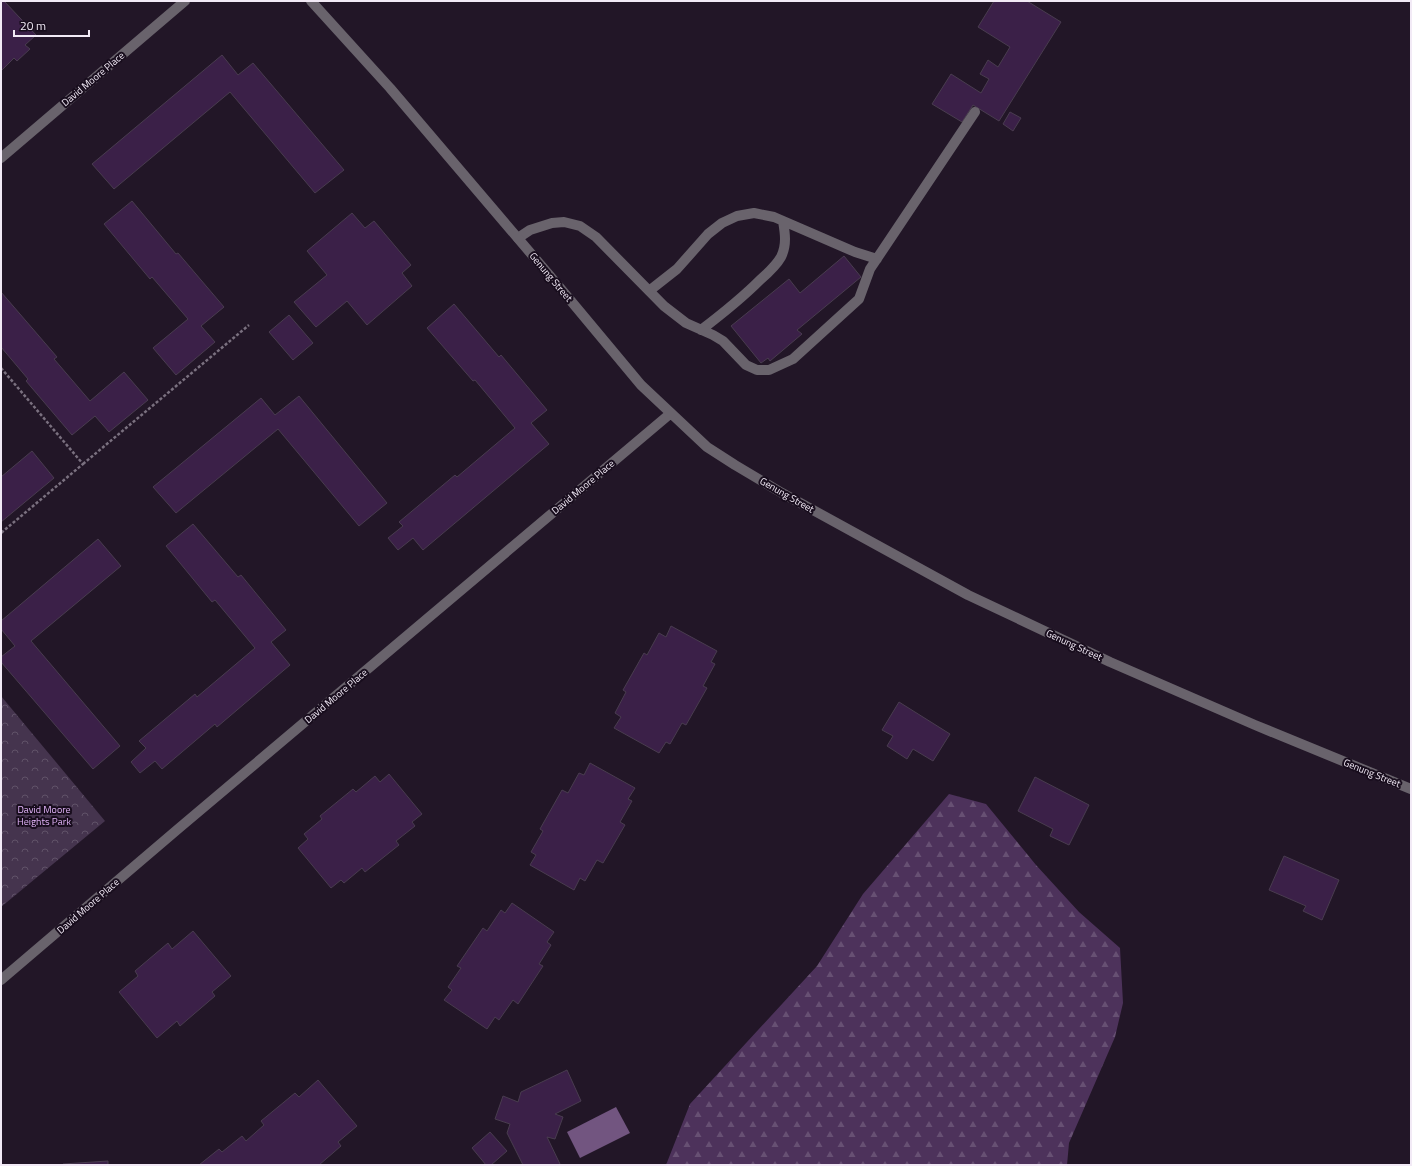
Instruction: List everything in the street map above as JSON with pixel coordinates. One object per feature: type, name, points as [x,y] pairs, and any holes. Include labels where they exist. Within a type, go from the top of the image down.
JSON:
[{"type":"street","name":"David Moore Place","points":[[1,158],[185,1]]},
{"type":"street","name":"Genung Street","points":[[311,1],[390,88],[641,385],[707,447],[782,493],[968,595],[1110,662],[1255,725],[1411,789]]},
{"type":"street","points":[[518,238],[530,230],[552,222],[564,222],[580,226],[596,238],[664,306],[686,323],[723,341],[746,365],[757,370],[770,370],[793,359],[859,299],[870,269],[975,112]]},
{"type":"street","points":[[649,291],[677,269],[708,234],[722,223],[738,216],[754,213],[774,217],[855,252],[877,259]]},
{"type":"street","points":[[701,330],[742,297],[776,265],[785,245],[786,235],[783,221]]},
{"type":"street","name":"David Moore Place","points":[[1,980],[190,818],[671,413]]},
{"type":"path","points":[[1,533],[249,325]]},
{"type":"path","points":[[1,368],[83,464]]},
{"type":"green space","name":"David Moore Heights Park","points":[[1,696],[105,821],[1,907]]},
{"type":"green space","points":[[949,794],[986,804],[1036,865],[1079,912],[1120,948],[1123,1003],[1115,1037],[1069,1143],[1067,1165],[666,1165],[690,1104],[817,966],[863,894]]},
{"type":"shaded area","points":[[616,1107],[630,1133],[580,1158],[567,1132]]},
{"type":"building","points":[[1,1],[4,1],[36,35],[25,45],[30,49],[17,61],[14,58],[1,71]]},
{"type":"building","points":[[994,1],[1027,1],[1061,22],[999,121],[973,105],[962,122],[932,104],[951,74],[981,93],[989,79],[980,74],[988,60],[998,67],[1010,47],[978,27]]},
{"type":"building","points":[[222,55],[238,75],[253,63],[344,170],[315,193],[230,92],[114,189],[92,164]]},
{"type":"building","points":[[1010,112],[1021,118],[1013,131],[1003,124]]},
{"type":"building","points":[[132,201],[176,254],[178,253],[224,307],[201,326],[215,342],[176,375],[153,348],[188,319],[152,277],[150,279],[104,224]]},
{"type":"building","points":[[352,213],[365,228],[374,221],[411,265],[402,273],[412,286],[367,325],[347,301],[316,327],[294,302],[327,275],[307,251]]},
{"type":"building","points":[[844,256],[861,277],[797,330],[802,334],[770,361],[768,358],[761,363],[731,326],[789,279],[800,293]]},
{"type":"building","points":[[1,292],[57,357],[54,359],[90,401],[124,372],[148,400],[109,432],[95,416],[72,435],[26,381],[28,379],[1,347]]},
{"type":"building","points":[[454,304],[499,357],[501,355],[547,410],[531,423],[549,444],[423,550],[413,538],[398,550],[388,538],[403,526],[399,522],[455,475],[457,477],[515,428],[475,380],[473,381],[427,328]]},
{"type":"building","points":[[289,315],[313,343],[293,360],[269,332]]},
{"type":"building","points":[[299,396],[387,503],[359,526],[278,429],[176,513],[153,487],[261,398],[275,415]]},
{"type":"building","points":[[32,451],[54,478],[1,522],[1,477]]},
{"type":"building","points":[[193,524],[238,577],[241,575],[286,630],[271,642],[290,665],[217,727],[215,724],[162,769],[155,761],[140,773],[131,762],[146,748],[139,741],[195,694],[197,697],[255,648],[215,600],[212,602],[166,546]]},
{"type":"building","points":[[98,539],[121,566],[31,641],[120,746],[93,769],[1,662],[1,657],[15,646],[1,629],[1,621]]},
{"type":"building","points":[[671,626],[717,651],[711,662],[715,664],[703,686],[707,688],[686,725],[682,723],[670,744],[666,742],[659,753],[614,728],[621,717],[615,713],[626,692],[623,690],[644,653],[647,655],[659,633],[666,637]]},
{"type":"building","points":[[899,702],[950,734],[933,761],[913,749],[907,759],[887,746],[893,736],[882,730]]},
{"type":"building","points":[[590,763],[635,788],[628,799],[632,801],[620,822],[625,825],[603,863],[597,860],[585,881],[580,878],[574,890],[530,865],[536,855],[531,852],[543,831],[540,829],[562,790],[568,793],[579,773],[584,775]]},
{"type":"building","points":[[389,774],[422,814],[412,822],[415,826],[396,841],[399,845],[365,872],[362,868],[344,883],[341,880],[331,888],[298,848],[308,839],[304,834],[322,819],[320,816],[353,789],[356,792],[375,776],[380,782]]},
{"type":"building","points":[[1035,777],[1089,805],[1069,845],[1050,836],[1053,829],[1018,811]]},
{"type":"building","points":[[1284,856],[1339,880],[1322,920],[1303,911],[1306,906],[1269,890]]},
{"type":"building","points":[[512,903],[554,932],[547,942],[551,945],[539,964],[543,966],[518,1004],[513,1000],[499,1020],[495,1017],[487,1029],[444,1000],[452,990],[448,987],[461,968],[457,966],[483,928],[487,931],[501,910],[505,913]]},
{"type":"building","points":[[193,931],[231,976],[212,992],[215,996],[180,1026],[177,1021],[157,1038],[119,992],[138,976],[135,971],[168,943],[172,949]]},
{"type":"building","points":[[567,1070],[581,1101],[555,1114],[563,1117],[555,1139],[547,1137],[560,1164],[523,1165],[507,1133],[510,1124],[495,1119],[503,1096],[518,1102],[521,1092]]},
{"type":"building","points":[[318,1080],[357,1126],[338,1142],[341,1146],[319,1165],[199,1165],[219,1149],[222,1152],[242,1136],[246,1141],[264,1125],[261,1121],[295,1093],[299,1097]]},
{"type":"building","points":[[490,1132],[507,1151],[491,1165],[486,1165],[472,1148]]},
{"type":"building","points":[[108,1161],[108,1165],[63,1164]]}]
